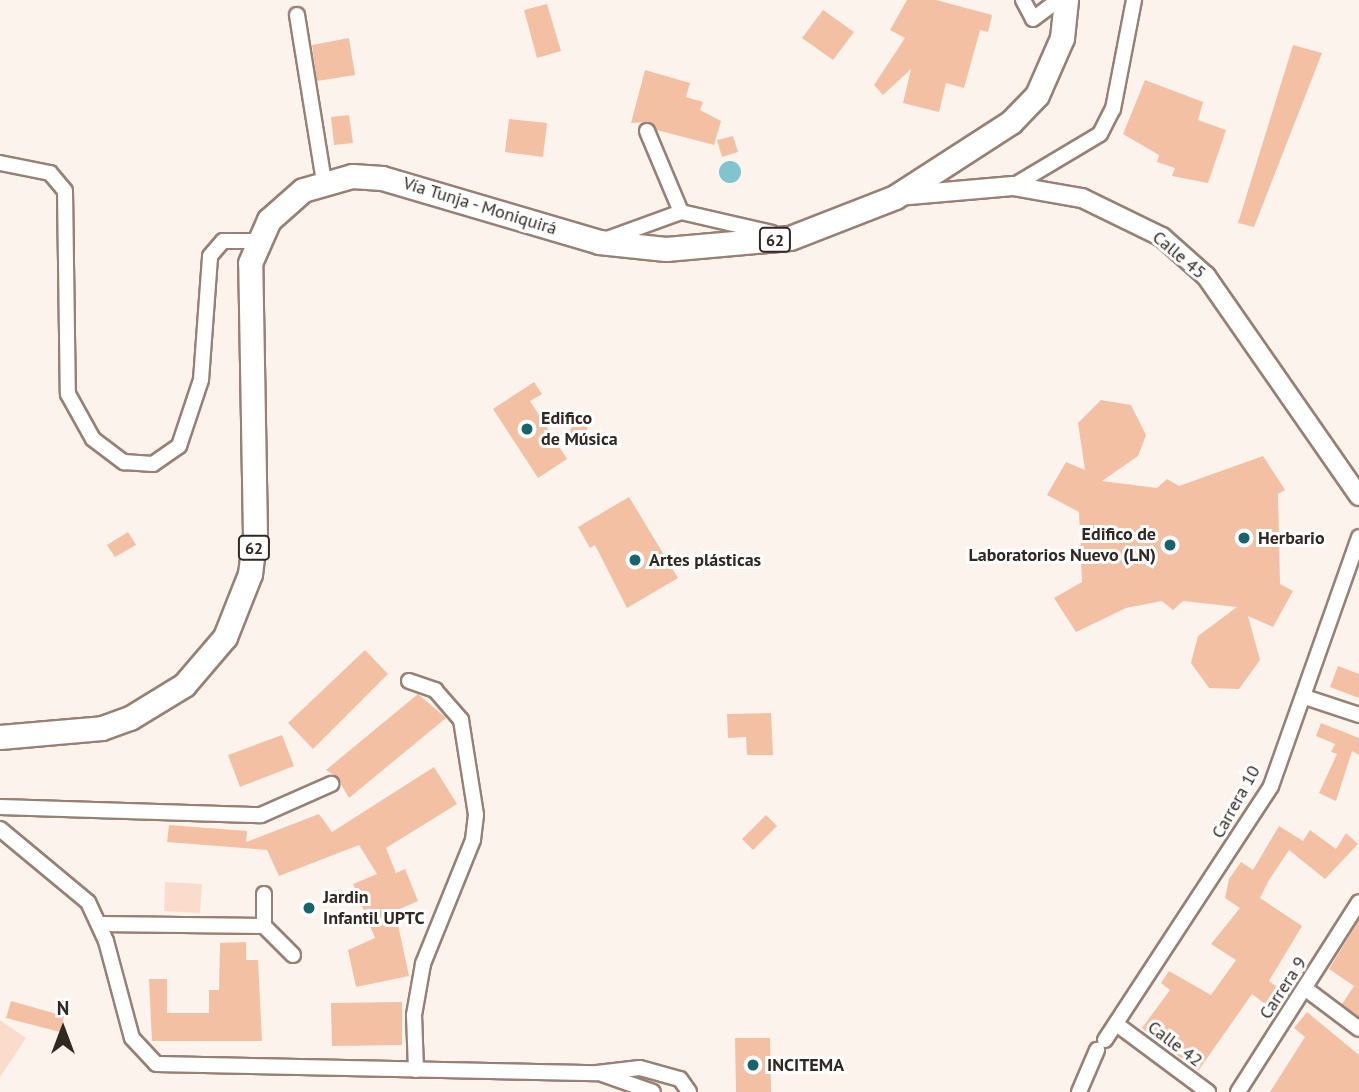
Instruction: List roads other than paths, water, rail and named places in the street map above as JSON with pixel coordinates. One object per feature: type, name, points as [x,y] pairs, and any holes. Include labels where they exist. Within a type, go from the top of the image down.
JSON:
[{"type":"main road","name":"Vía Tunja - Moniquirá","points":[[0,737],[90,729],[130,718],[184,685],[225,636],[250,574],[255,536],[246,291],[257,241],[282,206],[324,181],[352,176],[405,182],[599,242],[718,249],[790,238],[895,197],[981,144],[1037,95],[1062,38],[1066,0]]},
{"type":"street","points":[[1023,0],[1032,19],[1058,0]]},
{"type":"street","points":[[1013,186],[1100,134],[1113,109],[1134,0]]},
{"type":"street","points":[[297,15],[324,181]]},
{"type":"street","points":[[647,131],[681,212]]},
{"type":"street","points":[[0,163],[50,173],[65,191],[68,394],[93,439],[124,462],[153,464],[179,446],[201,380],[210,256],[223,241],[257,241]]},
{"type":"street","name":"Calle 45","points":[[895,197],[1013,186],[1120,212],[1206,276],[1359,496]]},
{"type":"street","points":[[599,242],[681,212],[790,238]]},
{"type":"street","name":"Carrera 10","points":[[1079,1092],[1101,1045],[1119,1026],[1261,804],[1305,697],[1359,537]]},
{"type":"street","points":[[409,681],[435,690],[461,720],[477,815],[473,840],[423,964],[414,1015],[416,1070]]},
{"type":"street","points":[[1305,697],[1359,715]]},
{"type":"street","points":[[0,807],[261,815],[331,783]]},
{"type":"street","points":[[0,829],[69,880],[100,924],[132,1038],[156,1064],[597,1073],[640,1068],[689,1092]]},
{"type":"street","points":[[264,894],[264,926]]},
{"type":"street","name":"Carrera 9","points":[[1238,1092],[1359,902]]},
{"type":"street","points":[[100,924],[264,926],[293,955]]},
{"type":"street","points":[[1306,989],[1359,1029]]},
{"type":"street","name":"Calle 42","points":[[1119,1026],[1208,1092]]},
{"type":"street","points":[[597,1073],[653,1092]]},
{"type":"water","points":[[730,161],[738,164],[741,172],[738,180],[730,183],[722,180],[719,172],[722,164]]},
{"type":"place","name":"Edifico de Música","points":[[527,429]]},
{"type":"place","name":"Herbario","points":[[1244,538]]},
{"type":"place","name":"Edifico de Laboratorios Nuevo (LN)","points":[[1170,545]]},
{"type":"place","name":"Artes plásticas","points":[[635,560]]},
{"type":"place","name":"Jardin Infantil UPTC","points":[[309,908]]},
{"type":"place","name":"INCITEMA","points":[[753,1065]]}]
